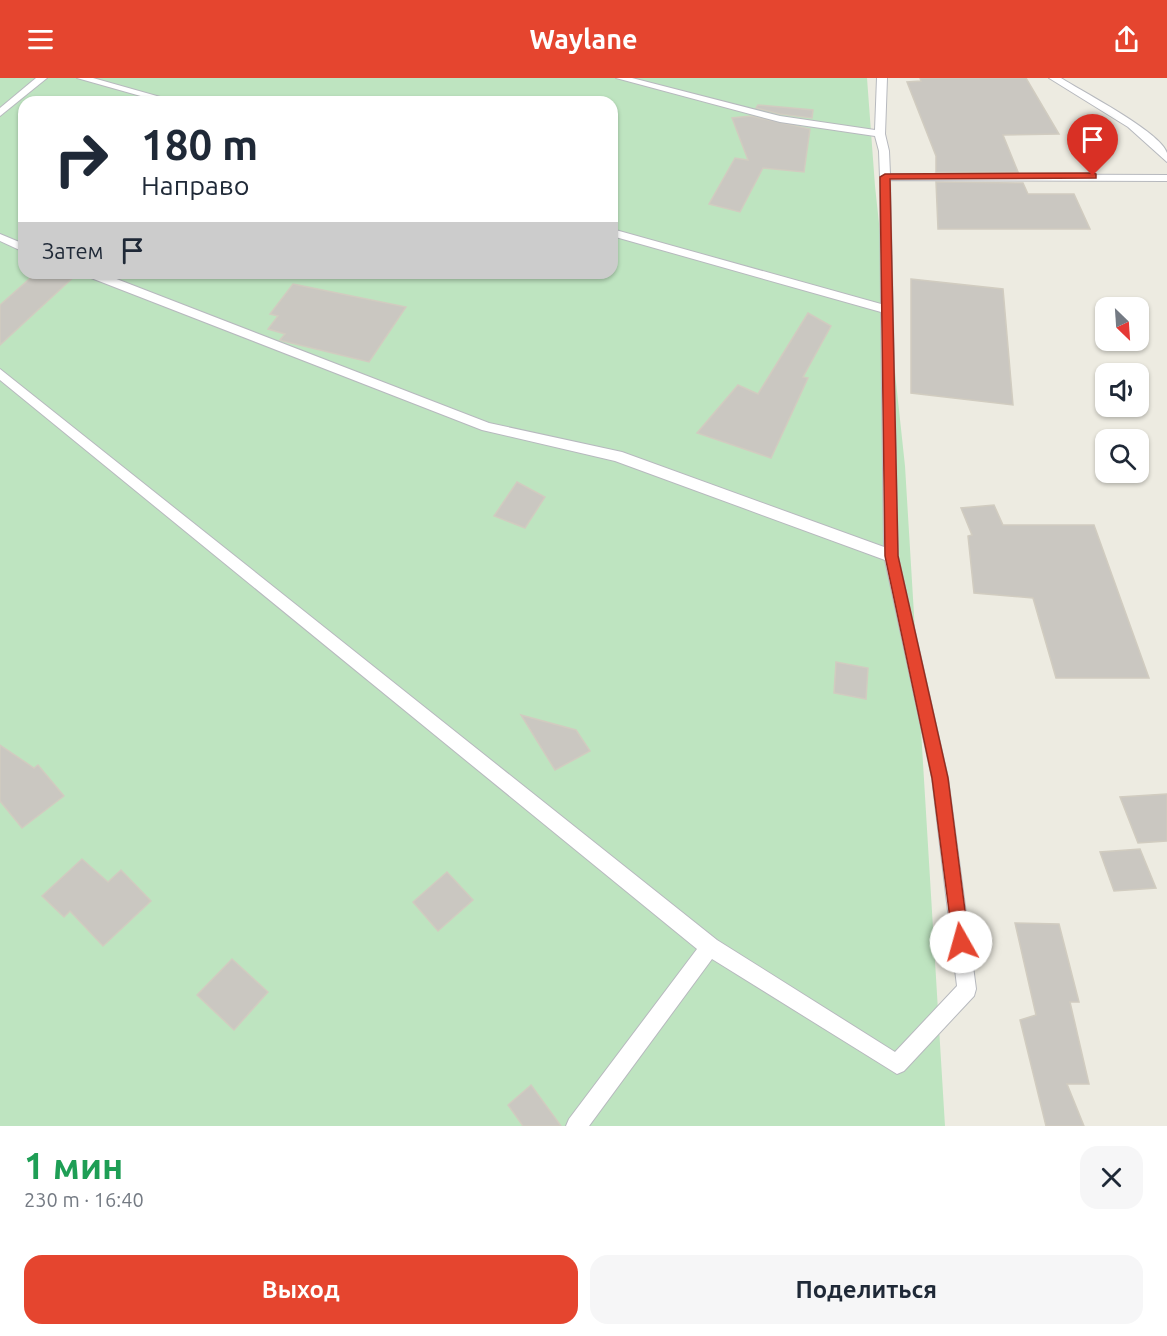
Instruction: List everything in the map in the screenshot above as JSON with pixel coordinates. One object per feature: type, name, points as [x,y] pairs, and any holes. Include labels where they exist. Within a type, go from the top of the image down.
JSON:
[{"type":"lane","points":[[20,96],[42,78]]},
{"type":"lane","points":[[82,78],[150,96]]},
{"type":"lane","points":[[621,78],[780,119],[880,134]]},
{"type":"lane","points":[[0,373],[710,947],[897,1064],[967,989],[940,778],[891,556],[885,177],[884,151],[880,134],[882,78]]},
{"type":"lane","points":[[1054,78],[1127,123],[1161,148],[1167,159]]},
{"type":"lane","points":[[0,113],[18,98]]},
{"type":"lane","points":[[885,177],[1167,178]]},
{"type":"lane","points":[[618,234],[745,272],[887,309]]},
{"type":"lane","points":[[0,237],[18,245]]},
{"type":"lane","points":[[105,279],[487,427],[617,456],[891,556]]},
{"type":"lane","points":[[576,1126],[710,947]]},
{"type":"green space","points":[[0,78],[867,78],[875,186],[905,466],[945,1126],[0,1126]]},
{"type":"building","points":[[920,78],[1026,78],[1059,134],[1003,135],[1018,172],[936,172],[936,156],[907,82],[921,81]]},
{"type":"building","points":[[758,105],[813,110],[812,118],[756,108]]},
{"type":"building","points":[[751,116],[810,129],[804,172],[763,168],[740,212],[709,204],[735,158],[748,160],[732,118]]},
{"type":"building","points":[[936,182],[1023,183],[1028,194],[1074,194],[1090,229],[938,229]]},
{"type":"building","points":[[29,279],[72,279],[0,345],[0,305]]},
{"type":"building","points":[[911,279],[1003,289],[1013,405],[911,393]]},
{"type":"building","points":[[293,284],[406,307],[369,362],[283,341],[280,340],[285,334],[268,329],[278,316],[270,314]]},
{"type":"building","points":[[808,313],[831,326],[803,377],[808,378],[771,458],[697,433],[738,385],[758,394]]},
{"type":"building","points":[[517,482],[545,497],[525,528],[494,516]]},
{"type":"building","points":[[994,505],[1003,525],[1094,525],[1149,678],[1056,678],[1033,598],[974,593],[968,536],[972,535],[961,508]]},
{"type":"building","points":[[836,662],[868,668],[866,699],[834,693]]},
{"type":"building","points":[[521,715],[576,730],[590,751],[555,770]]},
{"type":"building","points":[[0,745],[34,768],[38,765],[64,796],[22,828],[0,801]]},
{"type":"building","points":[[1167,794],[1167,841],[1138,843],[1120,797]]},
{"type":"building","points":[[1140,849],[1156,888],[1114,891],[1100,852]]},
{"type":"building","points":[[82,859],[108,882],[121,870],[151,901],[103,946],[70,911],[64,917],[42,896]]},
{"type":"building","points":[[447,872],[473,900],[438,931],[413,902]]},
{"type":"building","points":[[1015,923],[1059,924],[1079,1002],[1070,1002],[1089,1084],[1067,1084],[1084,1126],[1046,1126],[1020,1020],[1036,1015]]},
{"type":"building","points":[[232,959],[268,992],[234,1030],[197,995]]},
{"type":"building","points":[[531,1085],[561,1126],[523,1126],[508,1105]]},
{"type":"route","points":[[961,942],[940,778],[891,556],[885,177],[1093,176]]}]
